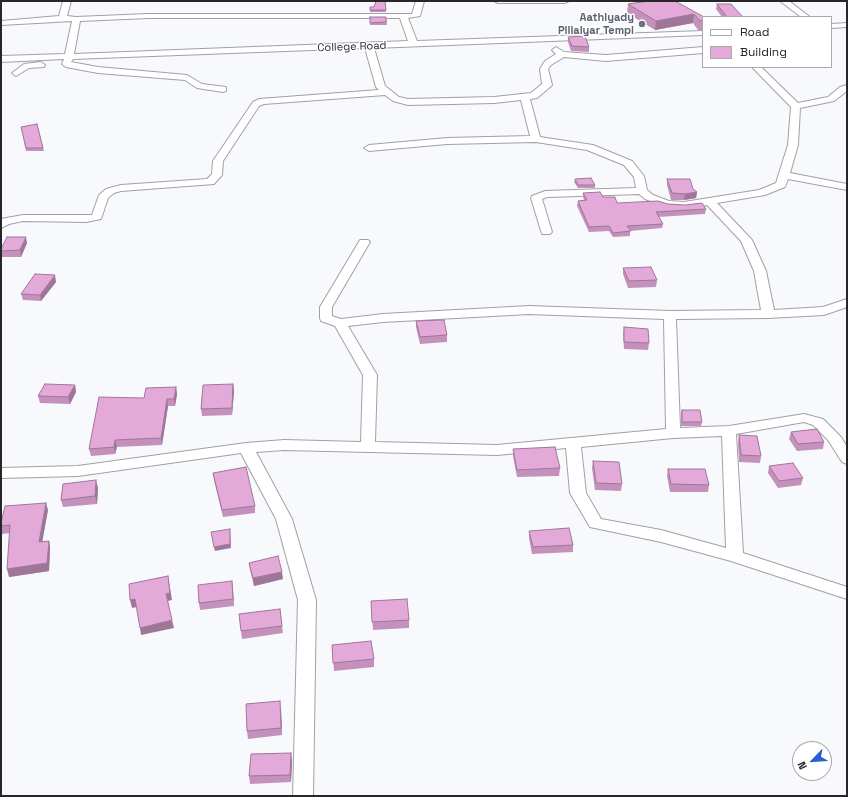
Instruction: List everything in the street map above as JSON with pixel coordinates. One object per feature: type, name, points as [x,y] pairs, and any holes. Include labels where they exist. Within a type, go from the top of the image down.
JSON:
[{"type":"street","points":[[62,18],[67,1]]},
{"type":"street","points":[[1,23],[62,18],[76,19],[148,16],[403,16],[417,15],[420,1]]},
{"type":"street","points":[[498,1],[565,1]]},
{"type":"street","points":[[784,1],[805,16]]},
{"type":"street","points":[[403,16],[414,45]]},
{"type":"street","points":[[67,60],[76,19]]},
{"type":"street","points":[[832,26],[847,25]]},
{"type":"street","name":"College Road","points":[[1,59],[67,60],[702,33]]},
{"type":"street","points":[[482,42],[545,46],[562,54],[606,58],[702,50]]},
{"type":"street","points":[[369,46],[381,87],[396,99],[408,102],[525,99],[534,96],[547,85],[544,69],[548,63],[562,54]]},
{"type":"street","points":[[16,73],[27,66],[67,60],[98,70],[187,78],[200,86],[223,89]]},
{"type":"street","points":[[757,68],[796,106]]},
{"type":"street","points":[[796,106],[831,99],[843,89],[847,88]]},
{"type":"street","points":[[1,225],[5,221],[23,218],[86,219],[97,216],[103,197],[110,191],[121,188],[210,182],[217,175],[218,162],[256,104],[262,101],[386,92]]},
{"type":"street","points":[[525,99],[536,139]]},
{"type":"street","points":[[369,148],[447,141],[536,139],[589,147],[628,163],[639,176],[642,190],[649,197],[667,204],[684,205],[761,193],[782,185],[793,145],[794,115],[796,106]]},
{"type":"street","points":[[784,175],[847,187]]},
{"type":"street","points":[[546,232],[536,198],[545,194],[642,190]]},
{"type":"street","points":[[709,201],[746,240],[760,271],[768,314]]},
{"type":"street","points":[[364,242],[326,307],[326,318],[340,323],[383,318],[529,310],[670,315],[768,314],[824,311],[847,303]]},
{"type":"street","points":[[670,315],[672,433]]},
{"type":"street","points":[[340,323],[370,375],[368,447]]},
{"type":"street","points":[[1,474],[78,471],[246,448],[284,445],[497,450],[573,444],[672,433],[729,431],[804,418],[818,422],[834,437],[847,459]]},
{"type":"street","points":[[729,431],[735,556]]},
{"type":"street","points":[[573,444],[578,493],[596,523],[661,536],[735,556],[847,593]]},
{"type":"street","points":[[246,448],[284,520],[307,600],[303,796]]},
{"type":"building","points":[[376,1],[385,1],[386,10],[370,10],[370,7],[374,7]]},
{"type":"building","points":[[649,1],[675,1],[702,16],[702,21],[699,20],[694,14],[656,21],[628,4]]},
{"type":"building","points":[[717,4],[731,4],[742,16],[726,16]]},
{"type":"building","points":[[370,17],[386,17],[386,22],[370,23]]},
{"type":"building","points":[[585,36],[589,47],[572,46],[568,37]]},
{"type":"building","points":[[37,124],[43,148],[26,148],[21,127]]},
{"type":"building","points":[[591,178],[595,185],[578,185],[575,179]]},
{"type":"building","points":[[667,179],[690,179],[693,189],[697,192],[685,194],[672,193]]},
{"type":"building","points":[[600,192],[603,197],[615,197],[617,203],[658,201],[668,204],[685,205],[702,203],[706,209],[656,212],[663,224],[627,226],[631,231],[613,233],[609,226],[589,227],[578,201],[587,200],[583,193]]},
{"type":"building","points":[[7,237],[26,237],[20,250],[1,251]]},
{"type":"building","points":[[651,267],[657,280],[629,281],[623,268]]},
{"type":"building","points":[[35,274],[55,275],[40,295],[21,294]]},
{"type":"building","points":[[444,320],[447,335],[420,337],[416,321]]},
{"type":"building","points":[[624,327],[648,329],[649,343],[624,342]]},
{"type":"building","points":[[45,384],[75,385],[68,397],[38,396]]},
{"type":"building","points":[[233,384],[232,408],[201,409],[203,385]]},
{"type":"building","points":[[176,387],[174,399],[167,399],[161,438],[115,440],[114,447],[89,449],[99,397],[144,398],[146,388]]},
{"type":"building","points":[[682,410],[700,410],[702,422],[682,422]]},
{"type":"building","points":[[817,429],[824,442],[798,444],[791,432]]},
{"type":"building","points":[[739,435],[757,436],[761,456],[741,455]]},
{"type":"building","points":[[555,447],[560,468],[517,470],[513,449]]},
{"type":"building","points":[[593,461],[619,462],[622,484],[596,483]]},
{"type":"building","points":[[793,463],[803,478],[779,481],[769,466]]},
{"type":"building","points":[[246,467],[255,506],[222,510],[213,473]]},
{"type":"building","points":[[668,469],[705,469],[709,485],[671,484]]},
{"type":"building","points":[[96,480],[95,496],[61,500],[63,484]]},
{"type":"building","points":[[46,503],[39,542],[49,541],[47,563],[7,569],[10,525],[1,526],[5,506]]},
{"type":"building","points":[[569,528],[573,545],[533,547],[529,531]]},
{"type":"building","points":[[230,529],[230,544],[214,547],[211,532]]},
{"type":"building","points":[[278,556],[282,572],[253,578],[249,563]]},
{"type":"building","points":[[168,576],[170,593],[166,594],[172,620],[140,628],[135,599],[130,600],[129,584]]},
{"type":"building","points":[[232,581],[233,599],[199,603],[198,585]]},
{"type":"building","points":[[407,599],[409,620],[372,622],[371,601]]},
{"type":"building","points":[[280,609],[282,626],[241,631],[239,614]]},
{"type":"building","points":[[371,641],[374,659],[333,663],[332,645]]},
{"type":"building","points":[[280,701],[281,728],[247,731],[246,704]]},
{"type":"building","points":[[291,753],[290,775],[249,776],[251,754]]},
{"type":"place","name":"Aathiyady Piilaiyar Templ","points":[[642,24]]}]
